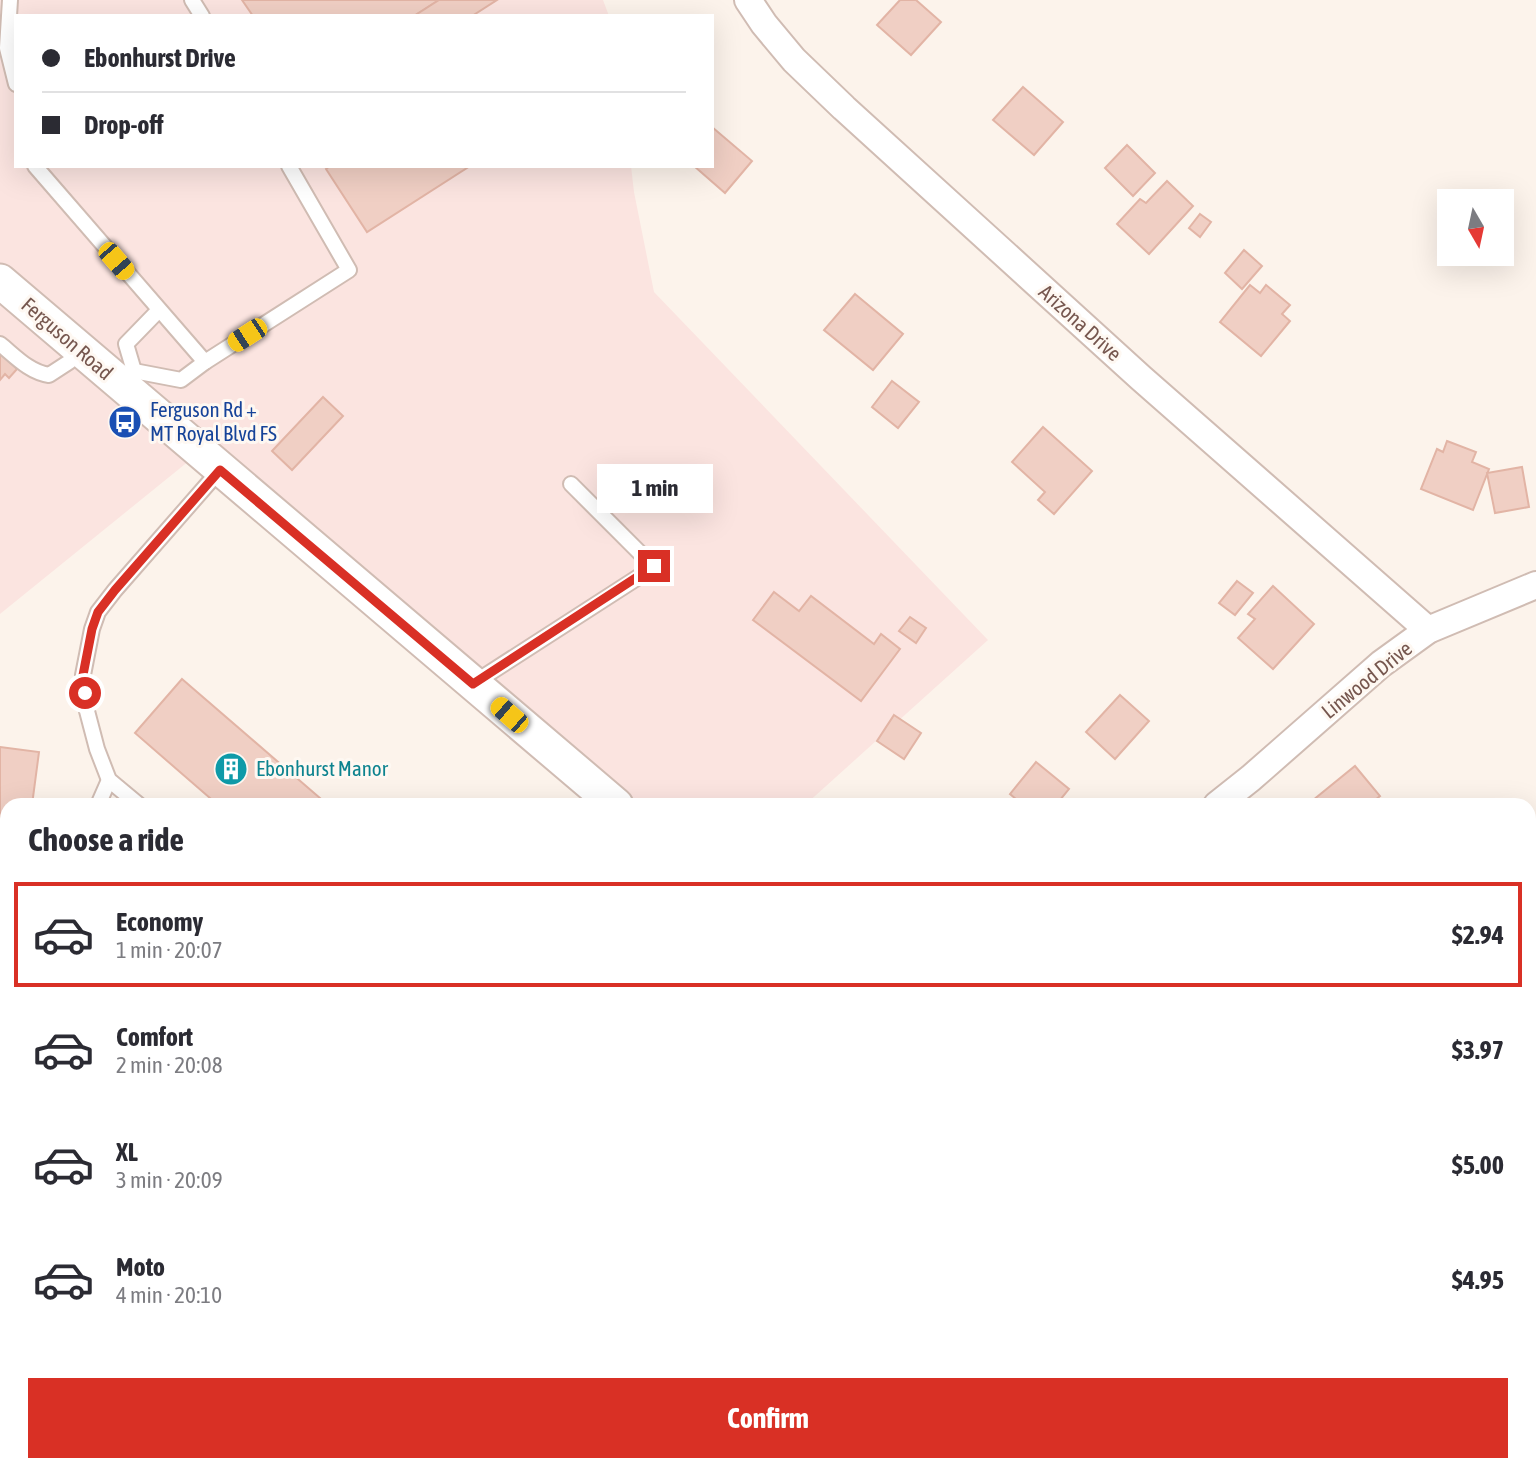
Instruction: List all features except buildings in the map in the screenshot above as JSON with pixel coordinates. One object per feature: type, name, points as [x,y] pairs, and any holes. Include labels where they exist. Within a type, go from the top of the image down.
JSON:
[{"type":"street","name":"Arizona Drive","points":[[748,0],[793,60],[844,108],[1141,377],[1428,630]]},
{"type":"street","name":"Ferguson Road","points":[[0,281],[79,350],[130,380],[220,470],[608,798]]},
{"type":"street","name":"Linwood Drive","points":[[1225,798],[1381,664],[1428,630],[1536,584]]},
{"type":"lane","points":[[10,0],[7,48],[14,76]]},
{"type":"lane","points":[[37,168],[205,362]]},
{"type":"lane","points":[[159,310],[126,344],[130,380],[181,380],[349,270],[290,168]]},
{"type":"lane","points":[[0,344],[28,367],[49,375],[69,362],[79,350]]},
{"type":"lane","points":[[131,798],[109,780],[87,711],[83,675],[92,629],[98,612],[115,590],[220,470]]},
{"type":"lane","points":[[473,684],[654,566],[571,484]]},
{"type":"lane","points":[[101,798],[109,780]]},
{"type":"shaded area","points":[[0,0],[603,0],[608,14],[14,14],[14,168],[631,168],[654,292],[988,640],[813,798],[608,798],[200,452],[0,614]]},
{"type":"place","name":"Ferguson Rd + MT Royal Blvd FS","points":[[125,422]]},
{"type":"place","name":"Ebonhurst Manor","points":[[231,769]]},
{"type":"route","points":[[85,693],[83,675],[98,612],[220,470],[473,684],[654,566]]}]
